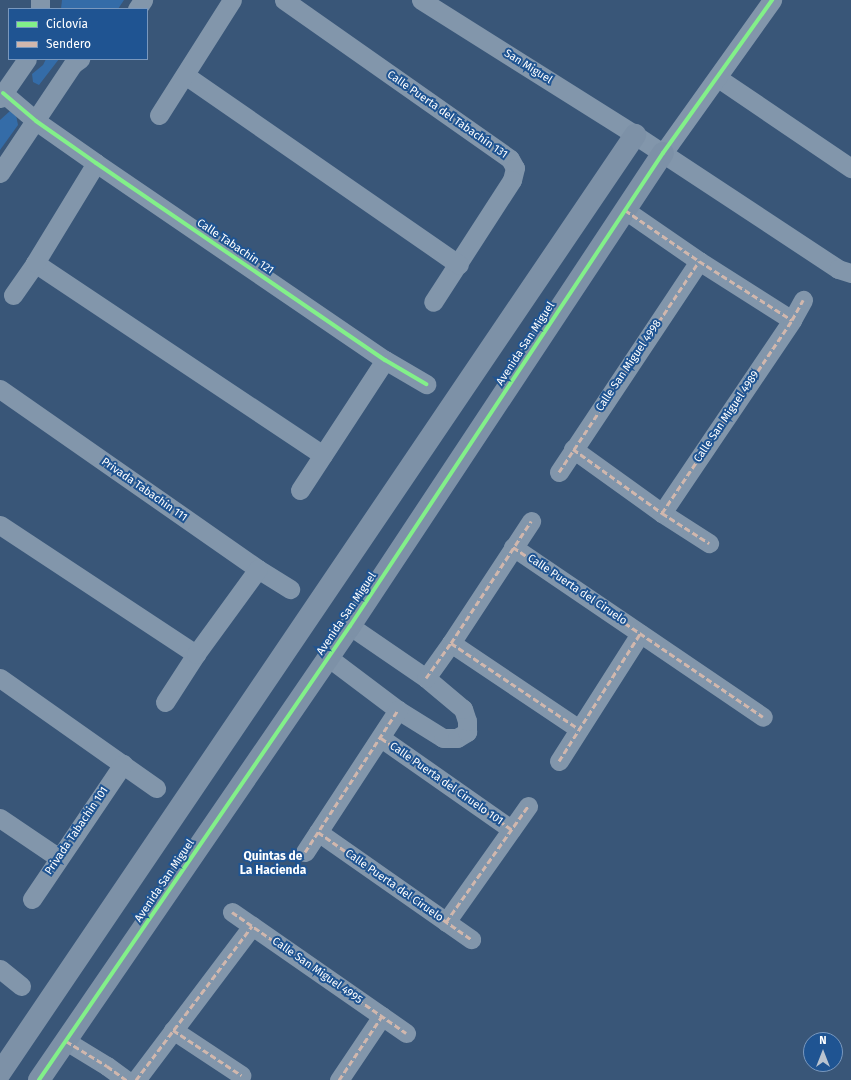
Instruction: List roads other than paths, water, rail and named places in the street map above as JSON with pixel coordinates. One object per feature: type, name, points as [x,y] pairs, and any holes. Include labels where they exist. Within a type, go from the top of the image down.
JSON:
[{"type":"street","points":[[159,115],[232,0]]},
{"type":"street","name":"Calle Puerta del Tabachín 131","points":[[284,0],[510,159],[515,168],[512,180],[459,265],[433,302]]},
{"type":"street","points":[[664,153],[772,0]]},
{"type":"street","name":"San Miguel","points":[[425,1],[635,135]]},
{"type":"street","points":[[2,96],[26,60]]},
{"type":"street","points":[[0,173],[73,64],[79,60]]},
{"type":"street","points":[[185,75],[459,265]]},
{"type":"street","points":[[718,78],[851,168]]},
{"type":"street","name":"Calle Tabachin 121","points":[[2,96],[96,163],[384,360],[426,384]]},
{"type":"street","points":[[0,1073],[635,135],[838,269],[851,273]]},
{"type":"street","name":"Avenida San Miguel","points":[[39,1080],[329,658],[664,153]]},
{"type":"street","points":[[13,295],[35,263],[96,163]]},
{"type":"street","points":[[625,210],[699,261],[792,320]]},
{"type":"street","name":"Calle San Miguel 4998","points":[[559,472],[699,261]]},
{"type":"street","points":[[35,263],[323,455]]},
{"type":"street","name":"Calle San Miguel 4989","points":[[662,513],[792,320],[803,300]]},
{"type":"street","points":[[300,490],[384,360]]},
{"type":"street","name":"Privada Tabachin 111","points":[[0,389],[258,569],[290,589]]},
{"type":"street","points":[[573,449],[662,513],[709,543]]},
{"type":"street","points":[[426,678],[451,643],[530,521]]},
{"type":"street","points":[[0,525],[196,654]]},
{"type":"street","name":"Calle Puerta del Ciruelo","points":[[513,547],[763,717]]},
{"type":"street","points":[[165,702],[196,654],[258,569]]},
{"type":"street","points":[[329,658],[398,710],[443,738],[457,738],[466,732],[467,720],[463,709],[426,678],[350,626]]},
{"type":"street","points":[[559,761],[640,634]]},
{"type":"street","points":[[451,643],[579,729]]},
{"type":"street","points":[[0,678],[156,788]]},
{"type":"street","points":[[305,852],[398,710]]},
{"type":"street","name":"Calle Puerta del Ciruelo 101","points":[[381,738],[511,829]]},
{"type":"street","name":"Privada Tabachin 101","points":[[32,899],[58,858],[123,764]]},
{"type":"street","name":"Calle Puerta del Ciruelo 101","points":[[446,922],[528,806]]},
{"type":"street","points":[[0,818],[58,858]]},
{"type":"street","name":"Calle Puerta del Ciruelo","points":[[318,832],[471,940]]},
{"type":"street","name":"Calle San Miguel 4995","points":[[232,912],[406,1033]]},
{"type":"street","points":[[136,1080],[252,926]]},
{"type":"street","points":[[0,970],[21,986]]},
{"type":"street","points":[[339,1080],[382,1016]]},
{"type":"street","points":[[173,1030],[241,1075]]},
{"type":"street","points":[[66,1041],[107,1066],[126,1080]]},
{"type":"district","name":"Quintas de La Hacienda","points":[[273,864]]}]
